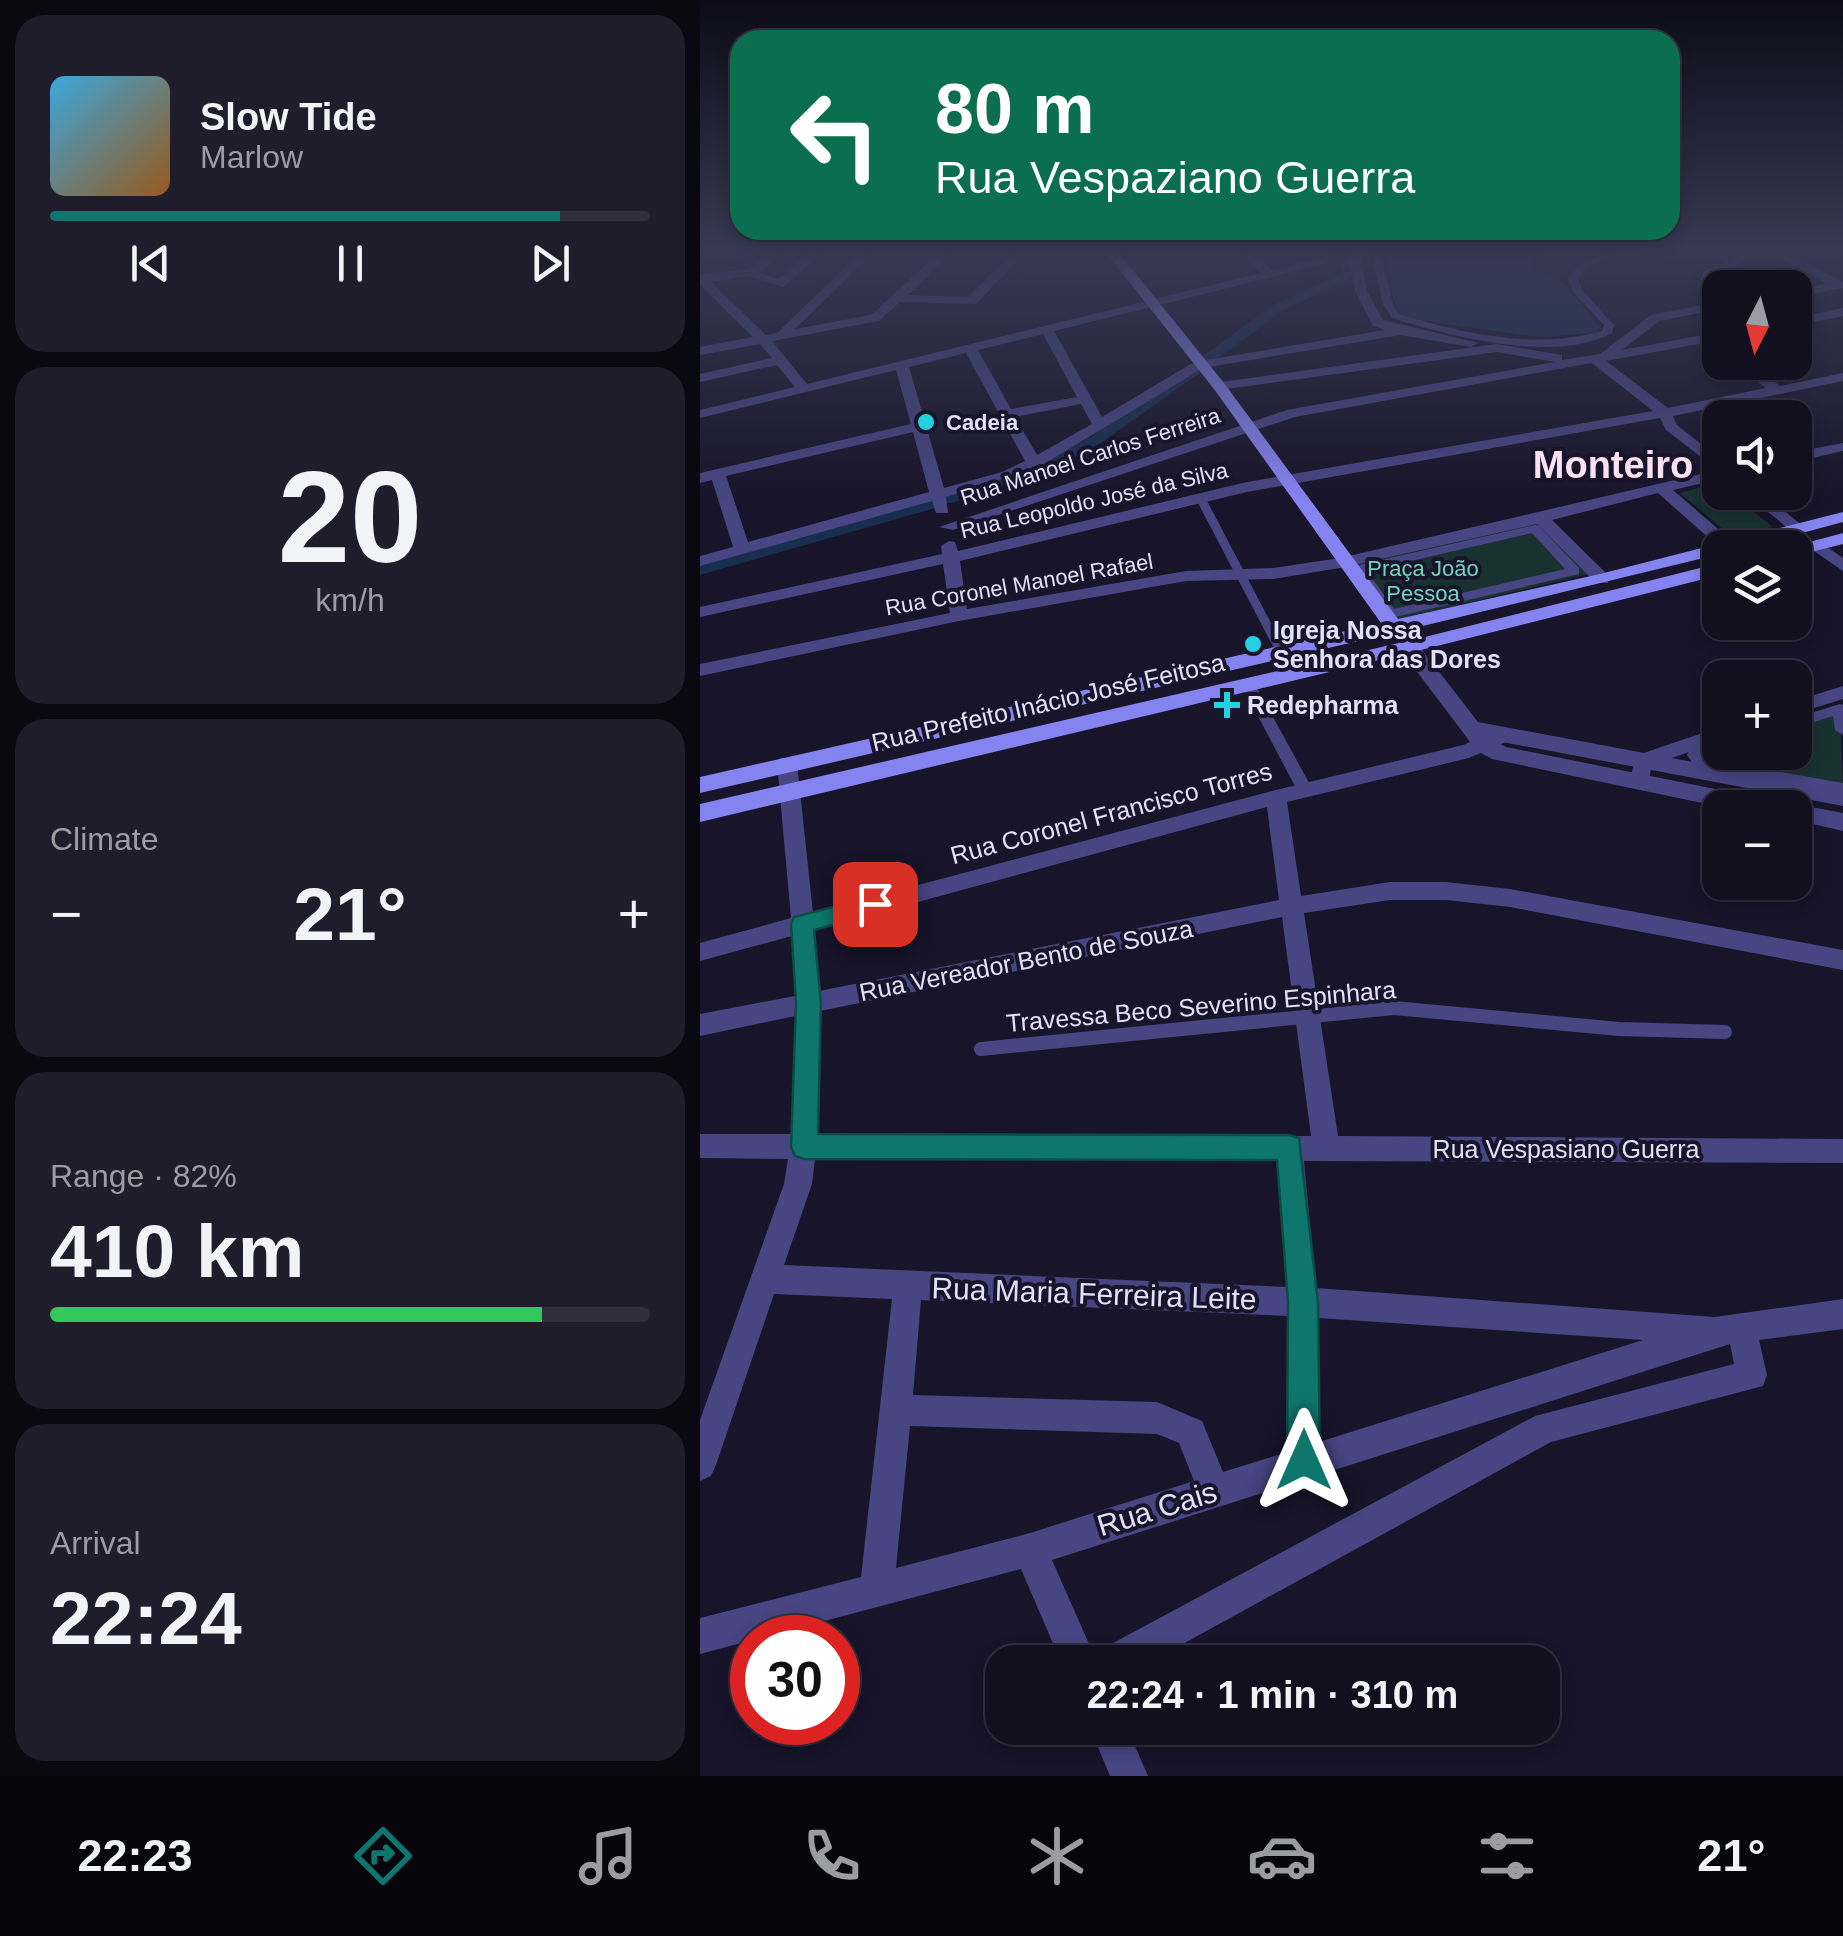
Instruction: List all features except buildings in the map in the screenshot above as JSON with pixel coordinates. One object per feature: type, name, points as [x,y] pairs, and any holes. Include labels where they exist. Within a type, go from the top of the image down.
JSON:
[{"type":"main road","points":[[1180,337],[1282,477],[1354,565],[1409,647]]},
{"type":"main road","name":"Rua Prefeito Inácio José Feitosa","points":[[1788,530],[1843,517]]},
{"type":"main road","points":[[1812,546],[1843,538]]},
{"type":"main road","name":"Rua Prefeito Inácio José Feitosa","points":[[700,784],[1602,578],[1702,551]]},
{"type":"main road","name":"Rua Prefeito Inácio José Feitosa","points":[[700,813],[1409,647],[1702,574]]},
{"type":"main road","points":[[1104,691],[1114,714]]},
{"type":"main road","points":[[999,715],[1008,739]]},
{"type":"main road","points":[[893,739],[899,765]]},
{"type":"street","points":[[760,337],[802,388]]},
{"type":"street","points":[[700,351],[775,337]]},
{"type":"street","points":[[700,414],[1010,337]]},
{"type":"street","points":[[1051,337],[1100,426]]},
{"type":"street","points":[[700,560],[980,485],[1034,464],[1199,365],[1371,337]]},
{"type":"street","points":[[1377,337],[1404,358]]},
{"type":"street","points":[[1434,337],[1576,360],[1702,343]]},
{"type":"street","points":[[1501,337],[1552,344],[1597,337]]},
{"type":"street","points":[[1599,357],[1625,337]]},
{"type":"street","points":[[970,347],[1034,464]]},
{"type":"street","points":[[1219,386],[1496,348]]},
{"type":"street","points":[[1599,357],[1649,409],[1702,450]]},
{"type":"street","points":[[1576,360],[1632,406]]},
{"type":"street","name":"Rua Manoel Carlos Ferreira","points":[[947,527],[1246,427],[1328,406],[1576,360]]},
{"type":"street","points":[[700,378],[779,361]]},
{"type":"street","points":[[901,364],[947,527],[959,616]]},
{"type":"street","points":[[1668,420],[1843,366]]},
{"type":"street","points":[[1552,427],[1770,386],[1843,377]]},
{"type":"street","points":[[1762,380],[1770,386]]},
{"type":"street","points":[[1008,414],[1087,399]]},
{"type":"street","points":[[1552,427],[1632,406],[1649,409]]},
{"type":"street","points":[[700,478],[920,426]]},
{"type":"street","name":"Rua Leopoldo José da Silva","points":[[700,612],[950,558],[1282,477],[1552,427]]},
{"type":"street","points":[[1812,453],[1843,447]]},
{"type":"street","points":[[718,474],[742,549]]},
{"type":"street","name":"Rua Coronel Manoel Rafael","points":[[700,670],[959,616],[1186,576],[1274,574],[1354,565],[1702,478]]},
{"type":"street","points":[[1661,488],[1710,530]]},
{"type":"street","points":[[1774,510],[1797,528]]},
{"type":"street","points":[[1540,517],[1602,578]]},
{"type":"street","points":[[1535,529],[1574,571],[1391,614],[1354,565],[1535,529]]},
{"type":"street","points":[[1817,545],[1843,566]]},
{"type":"street","points":[[1409,647],[1485,737],[1526,760],[1843,798]]},
{"type":"street","points":[[1248,684],[1305,790]]},
{"type":"street","points":[[1812,702],[1843,692]]},
{"type":"street","points":[[1812,719],[1840,710],[1843,730]]},
{"type":"street","name":"Rua Coronel Francisco Torres","points":[[700,952],[1276,798],[1485,737]]},
{"type":"street","points":[[1641,772],[1702,743]]},
{"type":"street","points":[[700,1466],[798,1184],[804,1147],[808,1003],[788,764]]},
{"type":"street","points":[[1736,770],[1843,789]]},
{"type":"street","points":[[1641,772],[1706,790]]},
{"type":"street","points":[[1276,798],[1326,1148]]},
{"type":"street","points":[[1812,816],[1843,822]]},
{"type":"street","name":"Rua Vereador Bento de Souza","points":[[700,1025],[1292,906],[1390,891],[1446,891],[1510,898],[1843,960]]},
{"type":"street","name":"Rua Vespasiano Guerra","points":[[700,1146],[1843,1151]]},
{"type":"street","points":[[1289,1147],[1303,1302],[1304,1460]]},
{"type":"street","name":"Rua Maria Ferreira Leite","points":[[765,1279],[1303,1302],[1731,1328]]},
{"type":"street","points":[[877,1591],[908,1287]]},
{"type":"street","name":"Rua Cais","points":[[700,1636],[1030,1550],[1304,1460],[1731,1328],[1843,1314]]},
{"type":"street","points":[[1145,1645],[1546,1427],[1752,1375],[1731,1328]]},
{"type":"street","points":[[896,1410],[1156,1418],[1191,1432],[1214,1492]]},
{"type":"street","points":[[1030,1550],[1072,1645]]},
{"type":"street","points":[[1115,1745],[1129,1776]]},
{"type":"lane","points":[[1201,499],[1232,551],[1280,650]]},
{"type":"lane","name":"Travessa Beco Severino Espinhara","points":[[980,1049],[1394,1008],[1619,1029],[1726,1032]]},
{"type":"green space","points":[[1702,487],[1702,510],[1751,510],[1773,527],[1724,530],[1680,493]]},
{"type":"green space","name":"Praça João Pessoa","points":[[1537,522],[1593,573],[1395,620],[1354,562]]},
{"type":"green space","points":[[1840,709],[1843,789],[1736,770],[1812,770],[1812,718]]},
{"type":"waterway","points":[[1208,359],[1238,337]]},
{"type":"waterway","points":[[946,500],[1056,462],[1097,439],[1194,372]]},
{"type":"waterway","points":[[700,570],[933,504]]},
{"type":"place","name":"Cadeia","points":[[926,422]]},
{"type":"place","name":"Igreja Nossa Senhora das Dores","points":[[1253,644]]},
{"type":"place","name":"Redepharma","points":[[1227,705]]},
{"type":"district","name":"Monteiro","points":[[1613,465]]},
{"type":"route","points":[[875,904],[802,924],[808,1003],[804,1147],[1289,1147],[1303,1302],[1304,1460]]}]
